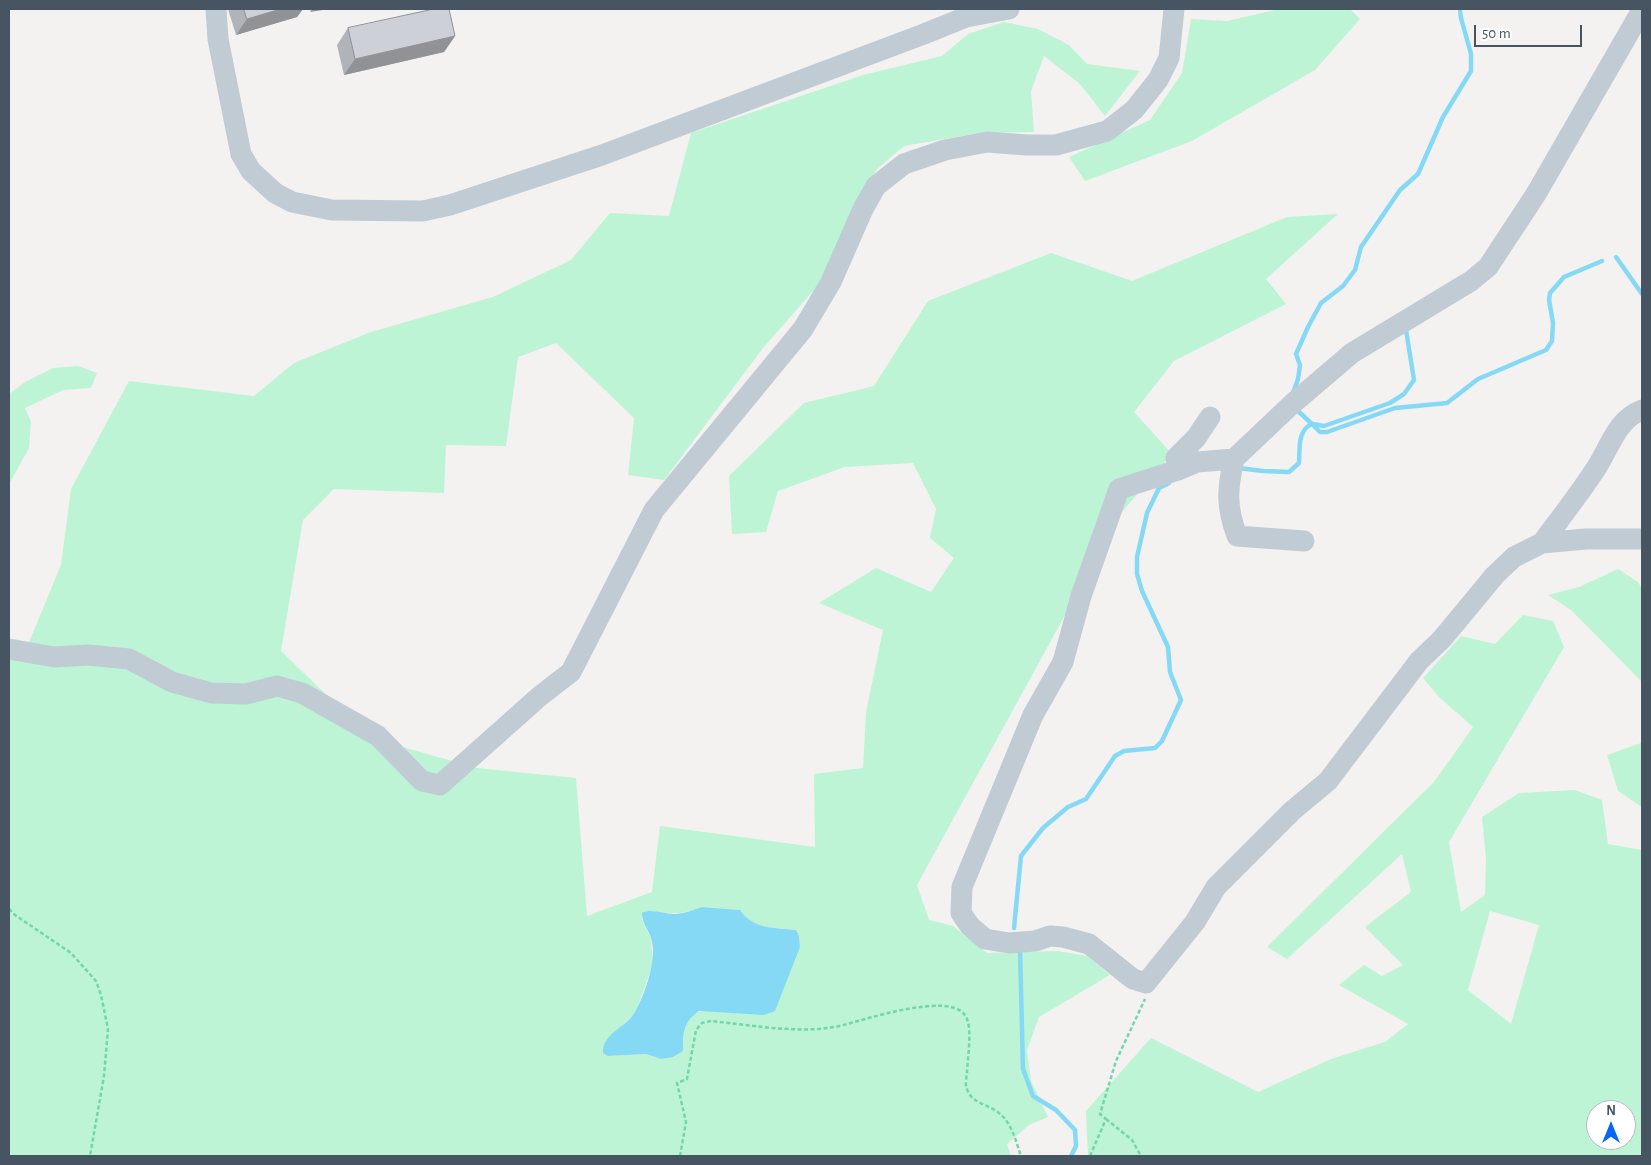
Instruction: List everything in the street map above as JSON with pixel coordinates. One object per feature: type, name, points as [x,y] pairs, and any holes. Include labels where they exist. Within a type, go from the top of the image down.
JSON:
[{"type":"street","points":[[216,9],[218,40],[241,154],[251,171],[275,194],[292,202],[332,210],[422,211],[450,205],[602,156],[966,17],[1010,9]]},
{"type":"street","points":[[9,649],[54,657],[88,655],[129,659],[172,682],[211,693],[246,694],[277,686],[302,693],[378,736],[422,781],[440,785],[540,696],[571,672],[654,510],[803,329],[831,282],[863,210],[876,186],[904,164],[945,150],[987,142],[1056,145],[1107,131],[1134,110],[1158,80],[1169,58],[1174,9]]},
{"type":"street","points":[[1304,541],[1237,536],[1230,515],[1229,483],[1233,465],[1294,402],[1352,352],[1471,281],[1488,267],[1536,194],[1642,10]]},
{"type":"street","points":[[1542,543],[1594,472],[1619,427],[1629,417],[1642,410]]},
{"type":"street","points":[[1178,470],[1176,458],[1196,438],[1210,417]]},
{"type":"street","points":[[1233,465],[1197,462],[1119,489],[1081,596],[1063,662],[1033,715],[962,887],[961,913],[970,926],[985,939],[1010,942],[1035,941],[1050,936],[1063,936],[1088,944],[1132,979],[1146,983],[1195,922],[1216,887],[1292,812],[1328,781],[1419,661],[1442,639],[1496,575],[1514,557],[1542,543],[1586,539],[1642,539]]},
{"type":"path","points":[[9,909],[71,953],[96,980],[108,1029],[104,1076],[90,1156]]},
{"type":"path","points":[[1141,1156],[1132,1140],[1100,1114],[1116,1061],[1146,998],[1146,983]]},
{"type":"path","points":[[680,1156],[686,1122],[677,1083],[687,1079],[696,1030],[702,1023],[711,1021],[784,1028],[832,1028],[914,1007],[944,1006],[955,1008],[964,1013],[969,1024],[966,1087],[973,1099],[1000,1113],[1011,1127],[1021,1156]]},
{"type":"path","points":[[1090,1156],[1106,1119]]},
{"type":"green space","points":[[1279,9],[1350,9],[1360,19],[1315,70],[1192,141],[1085,181],[1069,157],[1150,120],[1182,73],[1191,19],[1227,21]]},
{"type":"green space","points":[[1004,22],[1038,29],[1069,45],[1087,64],[1140,71],[1105,116],[1080,84],[1044,56],[1031,91],[1034,132],[979,133],[904,146],[876,170],[821,282],[763,348],[664,480],[628,475],[634,418],[556,343],[518,357],[506,446],[446,445],[444,493],[334,489],[303,520],[281,651],[371,738],[477,768],[576,778],[587,916],[652,892],[660,826],[815,847],[814,774],[863,768],[866,712],[883,630],[819,603],[876,568],[931,592],[954,558],[930,538],[936,509],[913,463],[845,467],[778,491],[766,532],[732,534],[729,476],[804,403],[874,386],[928,301],[1051,253],[1132,281],[1287,217],[1338,214],[1266,279],[1286,304],[1174,361],[1134,412],[1172,454],[1121,513],[917,885],[929,920],[953,926],[987,953],[1058,951],[1087,956],[1110,975],[1039,1017],[1027,1050],[1031,1081],[1048,1117],[1029,1125],[1007,1144],[1011,1156],[9,1156],[9,654],[22,659],[61,565],[71,489],[129,381],[254,396],[294,363],[371,332],[493,297],[571,260],[610,213],[669,216],[691,133],[863,75],[942,56],[968,34]],"holes":[[[703,907],[740,910],[746,917],[758,925],[796,930],[799,936],[800,947],[706,1011],[693,1015],[689,1019],[684,1031],[683,1051],[661,1059],[646,1054],[608,1056],[608,1038],[635,1014],[653,964],[651,939],[642,919],[646,911],[675,913]]]},
{"type":"green space","points":[[78,366],[97,373],[91,388],[63,390],[25,408],[31,422],[29,448],[9,484],[9,394],[25,382],[53,368]]},
{"type":"green space","points":[[1618,569],[1638,582],[1642,589],[1642,682],[1571,610],[1548,595],[1579,587]]},
{"type":"green space","points":[[1523,615],[1553,621],[1564,647],[1449,842],[1461,912],[1485,895],[1486,859],[1482,817],[1519,793],[1575,790],[1602,800],[1608,844],[1642,850],[1642,1156],[1088,1156],[1086,1111],[1151,1038],[1258,1092],[1331,1059],[1385,1042],[1408,1024],[1339,985],[1364,965],[1382,976],[1403,965],[1365,927],[1411,892],[1402,854],[1287,959],[1267,947],[1434,782],[1473,727],[1439,697],[1423,678],[1461,636],[1495,644]],"holes":[[[1490,911],[1539,925],[1511,1024],[1468,990]]]},
{"type":"green space","points":[[1642,741],[1642,807],[1618,791],[1607,755]]},
{"type":"water","points":[[702,907],[740,910],[751,921],[758,924],[772,928],[796,930],[799,936],[800,947],[775,1011],[764,1015],[699,1011],[690,1019],[685,1028],[683,1051],[673,1057],[661,1059],[646,1054],[608,1056],[603,1053],[606,1040],[635,1012],[643,996],[649,976],[652,965],[653,946],[642,913],[653,911],[678,914]]},
{"type":"building","points":[[244,9],[281,9],[247,19]]},
{"type":"building","points":[[434,9],[449,9],[455,36],[355,59],[348,28]]},
{"type":"waterway","points":[[1293,393],[1300,365],[1296,354],[1321,303],[1343,286],[1355,270],[1361,247],[1400,190],[1418,174],[1443,117],[1471,71],[1471,54],[1460,9]]},
{"type":"waterway","points":[[1616,257],[1642,294]]},
{"type":"waterway","points":[[1312,424],[1320,432],[1327,432],[1395,408],[1447,403],[1478,379],[1546,350],[1552,341],[1553,323],[1549,300],[1550,293],[1564,277],[1602,261]]},
{"type":"waterway","points":[[1313,424],[1324,426],[1390,403],[1404,394],[1414,380],[1407,329]]},
{"type":"waterway","points":[[1239,468],[1289,472],[1299,463],[1302,436],[1307,427],[1312,424],[1296,407]]},
{"type":"waterway","points":[[1014,928],[1021,856],[1043,828],[1068,807],[1086,799],[1115,756],[1124,751],[1155,748],[1162,741],[1181,700],[1170,672],[1168,647],[1142,591],[1137,574],[1137,557],[1147,513],[1159,488],[1169,483]]},
{"type":"waterway","points":[[1020,949],[1023,1069],[1033,1096],[1056,1110],[1075,1130],[1076,1146],[1071,1156]]}]
